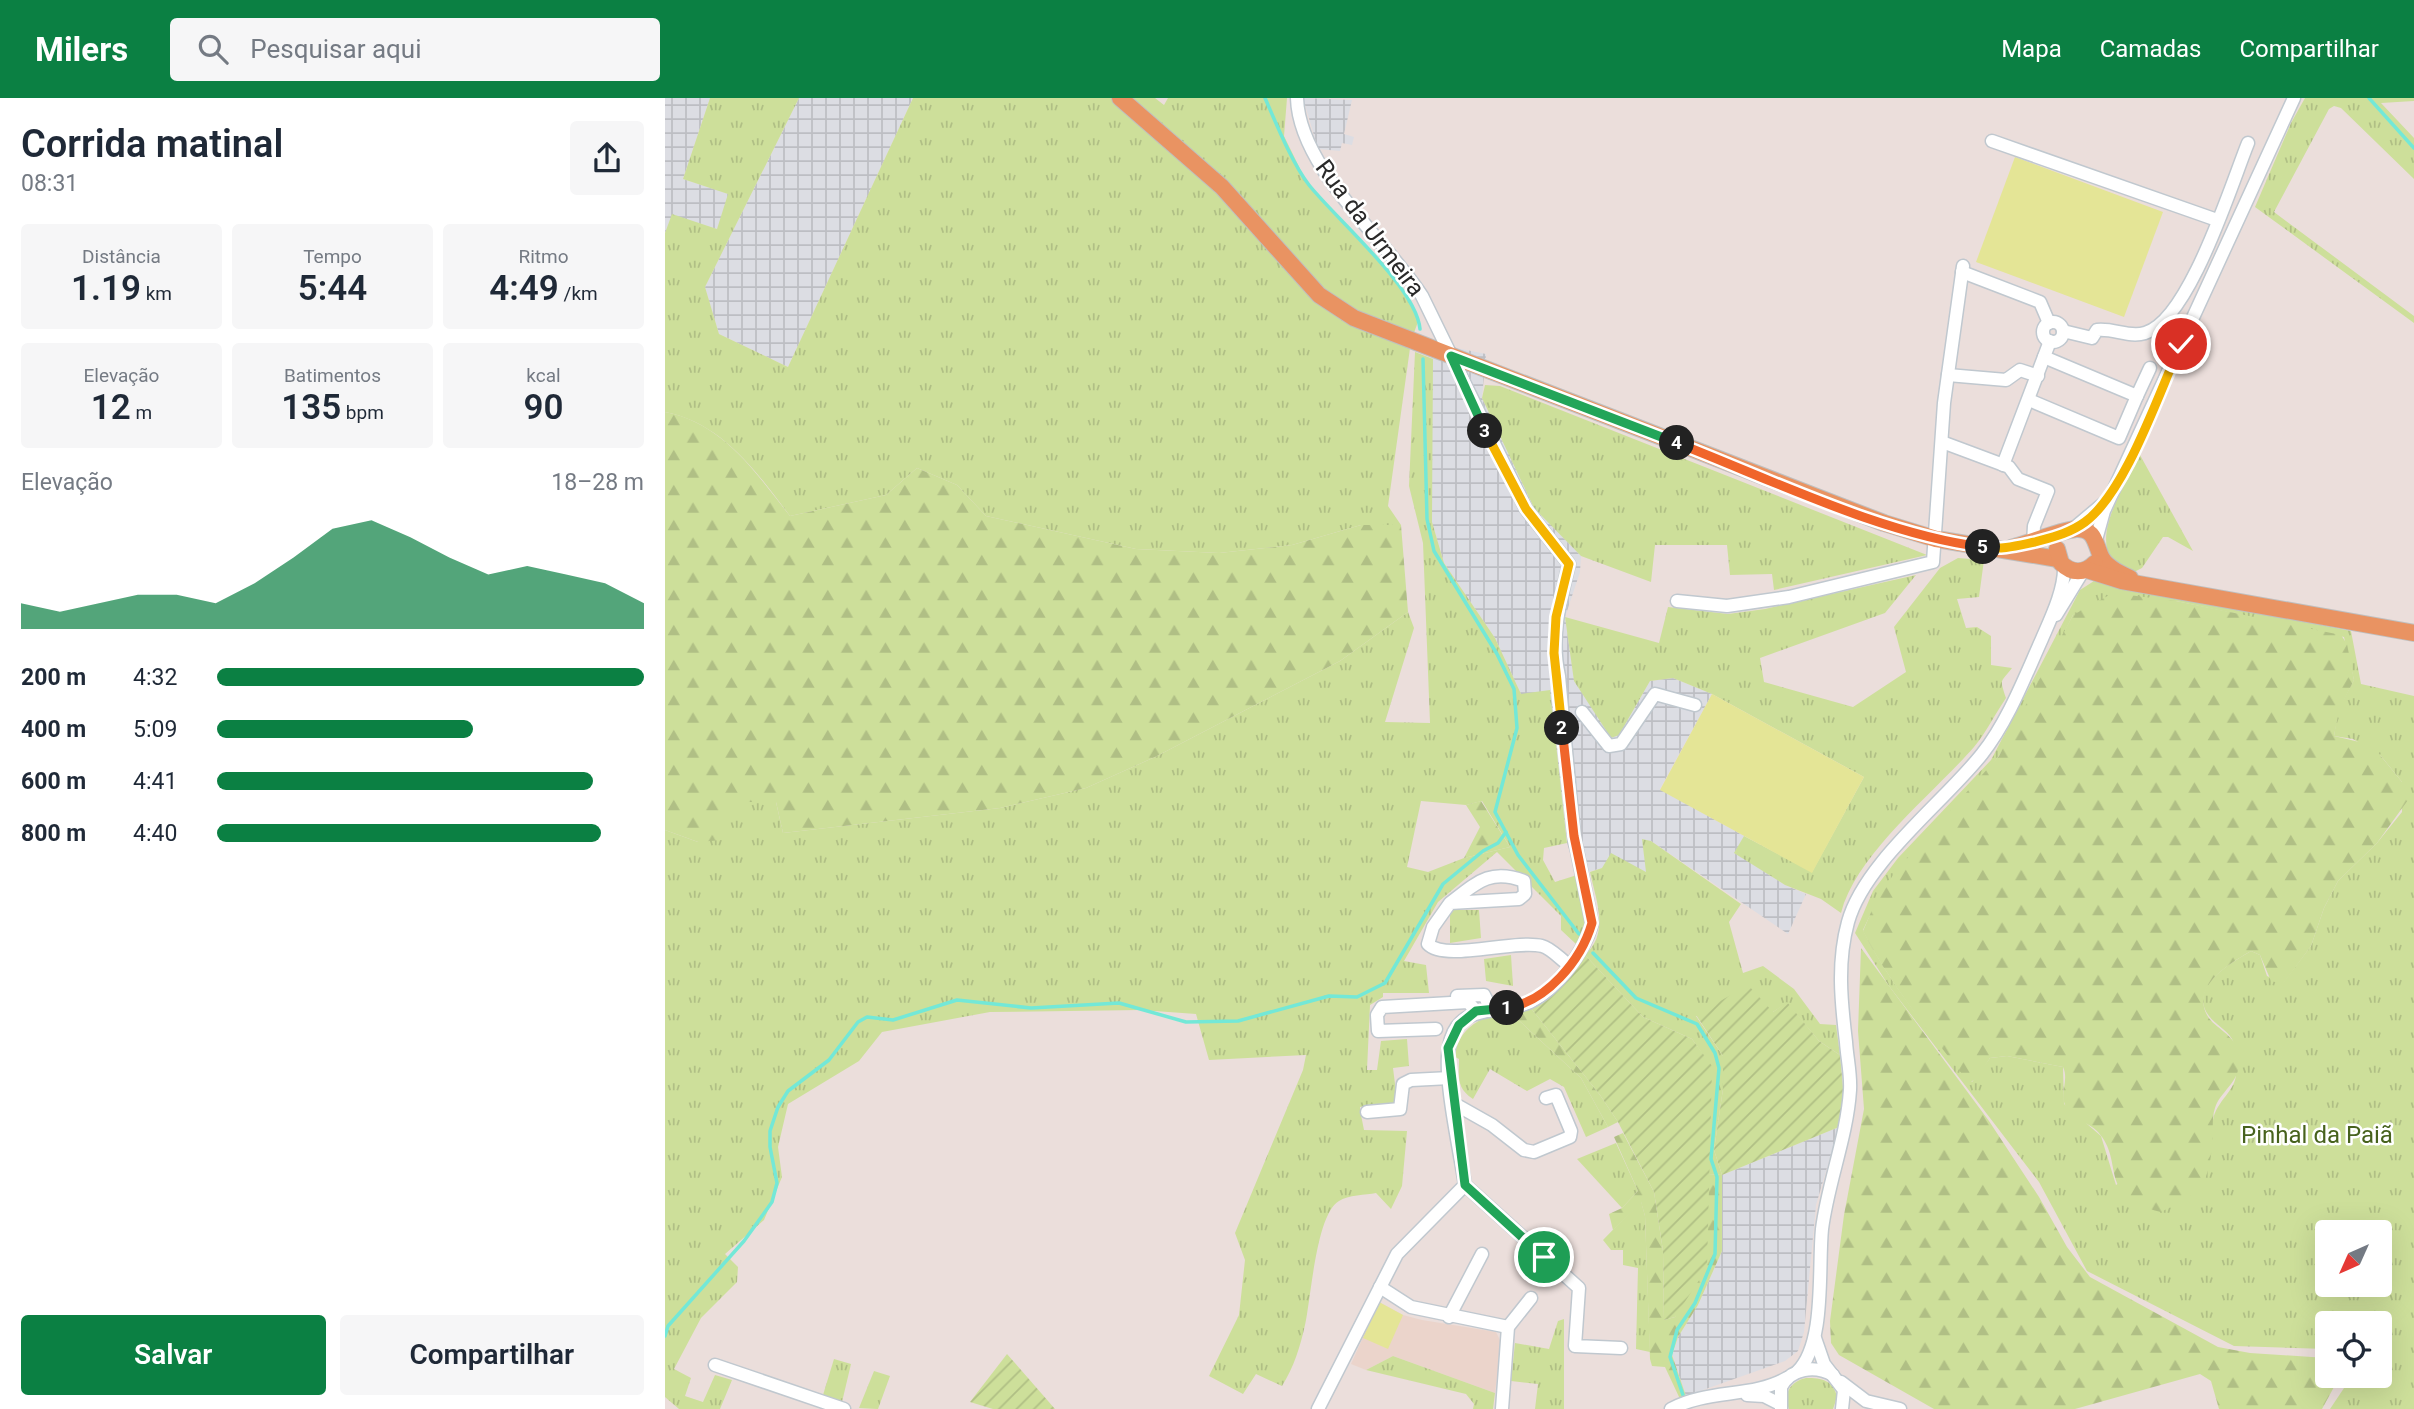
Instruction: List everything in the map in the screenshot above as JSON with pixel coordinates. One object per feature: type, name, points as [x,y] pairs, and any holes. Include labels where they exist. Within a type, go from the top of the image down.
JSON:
[{"type":"main road","points":[[1120,98],[1221,187],[1319,295],[1354,318],[1884,523],[1936,539],[2061,563],[2098,576],[2414,633]]},
{"type":"main road","points":[[2003,550],[2069,531],[2086,531],[2114,569],[2142,583]]},
{"type":"main road","points":[[2061,563],[2057,548],[2069,531]]},
{"type":"main road","points":[[2085,570],[2095,563],[2098,546]]},
{"type":"street","name":"Rua da Urmeira","points":[[1297,98],[1298,117],[1309,144],[1337,188],[1407,273],[1526,509],[1569,564],[1556,617],[1554,653],[1559,676],[1574,836],[1592,923],[1588,936],[1569,965],[1536,999],[1509,1008],[1476,1011]]},
{"type":"street","points":[[2098,546],[2104,511],[2294,98]]},
{"type":"street","points":[[1992,141],[2217,220]]},
{"type":"street","points":[[2049,323],[2057,323],[2063,331],[2092,338],[2097,330],[2129,335],[2154,330],[2190,287],[2248,143]]},
{"type":"street","points":[[1677,601],[1727,606],[1789,597],[1933,562],[1948,375],[1963,269],[2040,302],[2049,323]]},
{"type":"street","points":[[2049,323],[2043,332],[2050,341]]},
{"type":"street","points":[[2050,341],[2057,341],[2063,331]]},
{"type":"street","points":[[2003,465],[2050,341]]},
{"type":"street","points":[[2044,357],[2137,396]]},
{"type":"street","points":[[2029,400],[2119,438],[2150,368]]},
{"type":"street","points":[[1948,375],[2006,380],[2020,370],[2038,376]]},
{"type":"street","points":[[1942,442],[2003,465],[2018,479],[2048,491],[2034,526],[2033,542]]},
{"type":"street","points":[[2069,531],[2095,513],[2116,489]]},
{"type":"street","points":[[1781,1407],[1781,1387],[1808,1360],[1815,1337],[1823,1227],[1847,1122],[1851,1087],[1840,978],[1850,913],[1857,897],[1876,871],[1983,752],[2003,723],[2065,579],[2061,563]]},
{"type":"street","points":[[2047,626],[2085,570]]},
{"type":"street","points":[[1582,712],[1609,746],[1621,744],[1655,694],[1695,705]]},
{"type":"street","points":[[1450,903],[1519,899],[1525,894],[1524,881],[1506,874],[1483,879],[1450,903],[1433,928],[1428,944],[1433,949],[1445,951],[1490,946],[1543,946],[1569,965]]},
{"type":"street","points":[[1433,1002],[1462,995],[1484,995],[1491,1009]]},
{"type":"street","points":[[1436,1029],[1378,1031],[1377,1015],[1382,1007],[1433,1002],[1468,1002],[1476,1011],[1451,1036],[1448,1048],[1465,1185],[1579,1288],[1575,1346],[1621,1348]]},
{"type":"street","points":[[1367,1112],[1401,1109],[1403,1084],[1411,1080],[1450,1078]]},
{"type":"street","points":[[1453,1104],[1492,1125],[1524,1150],[1534,1152],[1570,1137],[1571,1131],[1556,1095],[1546,1098]]},
{"type":"street","points":[[1318,1409],[1380,1287],[1408,1239],[1465,1185]]},
{"type":"street","points":[[1449,1317],[1482,1254]]},
{"type":"street","points":[[1380,1287],[1411,1307],[1449,1317],[1508,1327]]},
{"type":"street","points":[[1501,1409],[1508,1327],[1531,1298]]},
{"type":"street","points":[[1815,1337],[1821,1358],[1844,1390],[1844,1409],[1866,1401]]},
{"type":"street","points":[[715,1365],[844,1409]]},
{"type":"street","points":[[1671,1409],[1704,1396],[1771,1386],[1792,1375],[1822,1371],[1835,1377],[1866,1401],[1900,1409]]},
{"type":"street","points":[[1729,1392],[1764,1396],[1781,1407]]},
{"type":"shaded area","points":[[665,98],[710,98],[683,179],[729,194],[717,229],[672,215],[665,233]]},
{"type":"shaded area","points":[[799,98],[913,98],[788,367],[719,334],[705,287]]},
{"type":"shaded area","points":[[1303,98],[1352,100],[1344,134],[1354,137],[1352,145],[1342,143],[1340,151],[1318,149]]},
{"type":"shaded area","points":[[1432,343],[1486,354],[1482,398],[1534,508],[1581,556],[1580,572],[1565,617],[1574,680],[1611,737],[1619,735],[1650,681],[1673,678],[1712,694],[1660,789],[1744,836],[1735,853],[1785,885],[1806,894],[1788,934],[1651,841],[1646,872],[1602,868],[1577,875],[1567,843],[1563,807],[1521,694],[1495,638],[1444,563],[1432,522]]},
{"type":"shaded area","points":[[1839,1127],[1816,1205],[1804,1332],[1798,1351],[1785,1361],[1686,1396],[1672,1355],[1678,1337],[1698,1305],[1722,1251],[1722,1175]]},
{"type":"shaded area","points":[[1379,1302],[1403,1315],[1422,1320],[1496,1332],[1501,1342],[1495,1393],[1393,1356],[1366,1370],[1351,1364]]},
{"type":"green space","points":[[710,98],[799,98],[705,287],[719,334],[788,367],[913,98],[1155,98],[1164,105],[1168,98],[1287,98],[1284,136],[1307,183],[1395,280],[1419,319],[1411,341],[1388,506],[1401,525],[1361,525],[1292,545],[1219,553],[1136,549],[986,516],[957,485],[917,468],[886,495],[790,516],[751,467],[721,438],[685,418],[665,412],[665,233],[672,214],[717,229],[728,194],[683,179]]},
{"type":"green space","points":[[2305,98],[2414,98],[2414,101],[2381,103],[2414,138],[2414,179],[2341,108],[2334,106],[2329,109],[2274,212],[2414,316],[2414,323],[2255,207],[2291,123]]},
{"type":"green space","points":[[2015,157],[2163,212],[2124,317],[1976,262]]},
{"type":"green space","points":[[1415,352],[1433,359],[1432,522],[1444,563],[1495,638],[1521,694],[1550,690],[1567,843],[1544,848],[1543,860],[1555,882],[1577,875],[1584,902],[1584,927],[1576,944],[1561,930],[1561,916],[1497,852],[1438,902],[1404,961],[1426,965],[1429,993],[1383,993],[1383,997],[1370,1005],[1367,1070],[1377,1070],[1381,1041],[1407,1039],[1409,1066],[1393,1068],[1397,1100],[1394,1103],[1360,1107],[1364,1130],[1407,1131],[1402,1186],[1391,1209],[1376,1193],[1343,1199],[1331,1209],[1320,1239],[1301,1341],[1282,1386],[1256,1374],[1243,1394],[1209,1376],[1239,1315],[1245,1260],[1235,1233],[1303,1070],[1306,1055],[1209,1060],[1196,1014],[1141,1010],[990,1012],[882,1032],[859,1061],[788,1104],[778,1147],[782,1177],[764,1220],[725,1254],[738,1267],[737,1282],[701,1318],[674,1369],[691,1378],[685,1396],[703,1402],[715,1375],[732,1380],[720,1409],[679,1409],[665,1397],[665,830],[698,842],[728,802],[776,802],[783,833],[1000,808],[1086,788],[1155,757],[1340,661],[1408,612],[1414,628],[1385,722],[1430,723],[1423,543],[1409,486]],"holes":[[[1421,801],[1466,805],[1482,801],[1510,847],[1464,858],[1428,872],[1407,867]]]},
{"type":"green space","points":[[1485,385],[1500,386],[1927,555],[1774,590],[1772,574],[1730,575],[1727,545],[1655,545],[1651,582],[1581,556],[1534,508],[1482,398]]},
{"type":"green space","points":[[665,412],[686,418],[721,438],[750,467],[790,516],[886,495],[917,468],[957,485],[986,516],[1136,549],[1219,553],[1292,545],[1361,525],[1401,525],[1408,612],[1340,661],[1155,757],[1086,788],[1000,808],[783,833],[776,802],[729,802],[722,840],[698,842],[665,830]]},
{"type":"green space","points":[[2140,455],[2193,551],[2168,537],[2163,537],[2142,568],[2132,573],[2110,558],[2106,546],[2109,519]]},
{"type":"green space","points":[[1958,558],[1984,560],[1979,597],[1957,599],[1966,628],[1977,627],[1991,636],[1991,665],[2012,668],[2002,681],[2006,698],[1974,747],[1898,826],[1862,869],[1849,891],[1841,913],[1821,899],[1785,885],[1734,853],[1744,836],[1812,872],[1864,777],[1712,694],[1673,678],[1650,681],[1619,735],[1611,738],[1574,681],[1565,617],[1659,643],[1668,607],[1728,614],[1765,609],[1916,575],[1885,613],[1760,658],[1764,682],[1853,707],[1906,672],[1894,627],[1940,568]]},
{"type":"green space","name":"Pinhal da Paiã","points":[[2094,581],[2351,631],[2361,684],[2414,696],[2414,1409],[2330,1409],[2344,1388],[2392,1388],[2392,1311],[2315,1311],[2315,1349],[2234,1346],[2087,1271],[2039,1182],[1889,986],[1855,933],[1873,891],[1898,858],[1991,760],[2080,590]],"holes":[[[2176,601],[2344,637],[2354,680],[2338,710],[2334,736],[2353,739],[2381,756],[2402,782],[2402,812],[2377,843],[2338,881],[2324,908],[2311,946],[2283,983],[2267,976],[2260,955],[2251,951],[2223,969],[2207,986],[2203,995],[2209,1016],[2233,1042],[2236,1072],[2233,1084],[2213,1120],[2116,1185],[2101,1136],[2064,1104],[2063,1067],[2007,1056],[1990,1058],[1972,1082],[1899,990],[1863,930],[1876,904],[1908,860],[1981,780],[1998,757],[2029,706],[2073,615]]]},
{"type":"green space","points":[[2113,593],[2176,601],[2341,635],[2347,644],[2354,680],[2339,710],[2334,736],[2372,745],[2402,782],[2408,800],[2377,843],[2338,881],[2324,908],[2311,946],[2283,984],[2271,981],[2260,955],[2251,951],[2215,976],[2209,985],[2203,1004],[2214,1024],[2236,1045],[2238,1070],[2215,1108],[2210,1161],[2204,1181],[2192,1195],[2161,1212],[2140,1205],[2119,1188],[2106,1144],[2098,1132],[2067,1110],[2063,1095],[2063,1067],[2007,1056],[1990,1058],[1977,1078],[1969,1083],[1899,990],[1863,931],[1875,903],[1895,872],[1999,756],[2073,615]]},
{"type":"green space","points":[[1712,694],[1864,777],[1812,873],[1660,790]]},
{"type":"green space","points":[[1481,801],[1510,847],[1464,858],[1480,827],[1466,805]]},
{"type":"green space","points":[[1642,839],[1651,841],[1741,904],[1729,922],[1743,973],[1763,966],[1794,989],[1820,1024],[1836,1025],[1840,1055],[1819,1041],[1787,1003],[1773,1012],[1696,1016],[1723,1056],[1723,1089],[1714,1150],[1722,1175],[1708,1174],[1711,1066],[1692,1039],[1643,1017],[1585,955],[1593,946],[1599,926],[1598,905],[1590,872],[1602,868],[1611,853],[1646,872]]},
{"type":"green space","points":[[1450,910],[1479,910],[1481,938],[1450,943]]},
{"type":"green space","points":[[1861,948],[1989,1121],[2039,1197],[2067,1247],[2090,1277],[2218,1347],[2250,1353],[2315,1357],[2315,1388],[2333,1388],[2322,1409],[2219,1409],[2211,1381],[2200,1374],[2075,1409],[1934,1409],[1839,1355],[1831,1343],[1830,1321],[1844,1215],[1864,1109],[1858,1031]]},
{"type":"green space","points":[[1511,955],[1513,986],[1486,981],[1484,959]]},
{"type":"green space","points":[[1585,955],[1643,1017],[1692,1039],[1712,1066],[1707,1268],[1675,1317],[1664,1320],[1663,1251],[1654,1192],[1618,1122],[1600,1095],[1530,1007],[1554,992]]},
{"type":"green space","points":[[1748,985],[1773,1012],[1787,1002],[1819,1041],[1840,1055],[1844,1098],[1839,1127],[1722,1175],[1714,1150],[1723,1089],[1723,1056],[1696,1015]]},
{"type":"green space","points":[[1530,1007],[1600,1095],[1618,1122],[1608,1127],[1581,1078],[1513,1015]]},
{"type":"green space","points":[[1494,1014],[1513,1015],[1581,1078],[1608,1127],[1586,1137],[1564,1087],[1550,1079],[1527,1091],[1490,1069],[1473,1099],[1468,1095],[1461,1086],[1456,1049],[1468,1029]]},
{"type":"green space","points":[[1623,1133],[1654,1192],[1663,1251],[1664,1320],[1675,1317],[1706,1233],[1708,1174],[1722,1175],[1722,1251],[1698,1305],[1678,1337],[1672,1355],[1686,1396],[1680,1399],[1665,1367],[1652,1366],[1650,1359],[1645,1216],[1641,1202],[1613,1230],[1609,1214],[1622,1208],[1638,1191],[1614,1137]]},
{"type":"green space","points":[[1616,1143],[1638,1191],[1622,1208],[1577,1159]]},
{"type":"green space","points":[[1641,1201],[1645,1216],[1650,1352],[1636,1349],[1638,1268],[1623,1265],[1623,1250],[1611,1250],[1603,1240]]},
{"type":"green space","points":[[1379,1302],[1403,1315],[1388,1349],[1363,1338]]},
{"type":"green space","points":[[1564,1319],[1564,1409],[1535,1409],[1538,1384],[1511,1381],[1515,1343],[1549,1349],[1558,1321]]},
{"type":"green space","points":[[1007,1354],[1055,1409],[993,1409],[970,1402]]},
{"type":"green space","points":[[1393,1356],[1495,1393],[1493,1409],[1473,1409],[1474,1404],[1466,1394],[1366,1370]]},
{"type":"green space","points":[[834,1359],[851,1364],[842,1402],[823,1395]]},
{"type":"green space","points":[[874,1371],[890,1376],[878,1409],[859,1408]]},
{"type":"green space","points":[[1806,1378],[1822,1380],[1833,1387],[1837,1397],[1833,1409],[1789,1409],[1789,1389]]},
{"type":"waterway","points":[[1265,98],[1285,143],[1309,185],[1391,274],[1415,312],[1420,329]]},
{"type":"waterway","points":[[2369,98],[2414,148]]},
{"type":"waterway","points":[[1423,359],[1427,519],[1434,551],[1497,654],[1514,689],[1517,728],[1495,812],[1518,855],[1579,934]]},
{"type":"waterway","points":[[665,1336],[668,1326],[744,1241],[772,1202],[777,1183],[770,1147],[770,1131],[778,1107],[788,1091],[829,1060],[858,1022],[867,1017],[893,1020],[957,1000],[1031,1008],[1119,1003],[1186,1022],[1238,1021],[1329,996],[1357,997],[1385,983],[1443,884],[1483,851],[1498,843],[1506,832]]},
{"type":"waterway","points":[[1593,953],[1636,998],[1697,1024],[1715,1053],[1719,1068],[1711,1159],[1717,1177],[1715,1254],[1695,1303],[1677,1330],[1670,1357],[1683,1395]]},
{"type":"route","points":[[1544,1257],[1465,1185],[1448,1066],[1448,1048],[1451,1036],[1459,1025],[1476,1011],[1519,1006],[1544,994],[1569,965],[1588,936],[1592,923],[1574,836],[1559,676],[1554,653],[1556,617],[1569,564],[1526,509],[1489,439],[1451,356],[1884,523],[1936,539],[2003,550],[2066,533],[2098,511],[2116,489],[2181,344]]}]
